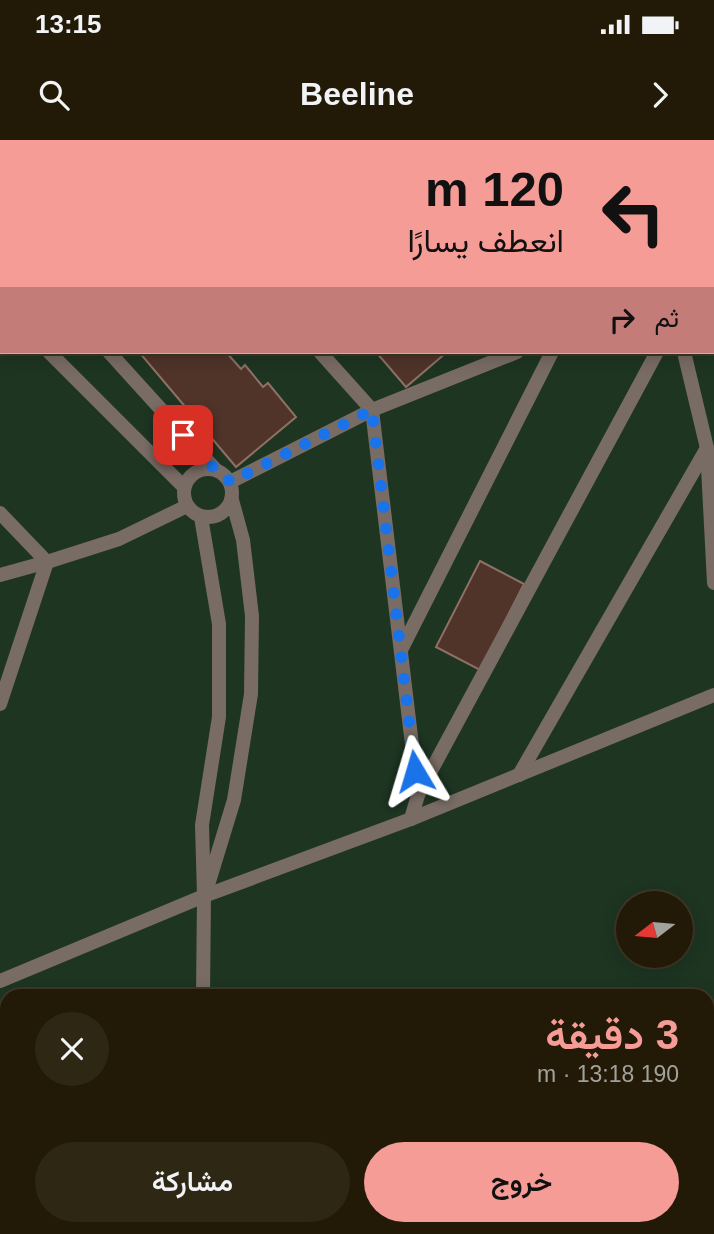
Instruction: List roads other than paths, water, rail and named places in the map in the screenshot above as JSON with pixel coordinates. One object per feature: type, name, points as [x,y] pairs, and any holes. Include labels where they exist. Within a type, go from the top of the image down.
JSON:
[{"type":"street","points":[[51,354],[184,487]]},
{"type":"street","points":[[110,354],[230,482],[233,494],[227,509],[220,515],[201,517],[187,506],[183,496],[184,487],[188,478],[196,471],[215,469]]},
{"type":"street","points":[[322,354],[372,410],[418,794]]},
{"type":"street","points":[[230,482],[372,410],[512,354]]},
{"type":"street","points":[[401,652],[551,354]]},
{"type":"street","points":[[411,819],[418,794],[656,354]]},
{"type":"street","points":[[684,354],[707,448],[714,583]]},
{"type":"street","points":[[519,775],[707,448]]},
{"type":"street","points":[[204,896],[233,800],[251,694],[252,616],[243,540],[232,500]]},
{"type":"street","points":[[0,575],[119,539],[187,506]]},
{"type":"street","points":[[0,513],[47,562]]},
{"type":"street","points":[[201,517],[219,624],[219,717],[202,825],[204,989]]},
{"type":"street","points":[[0,704],[47,562]]},
{"type":"street","points":[[0,981],[204,896],[411,819],[714,695]]}]
